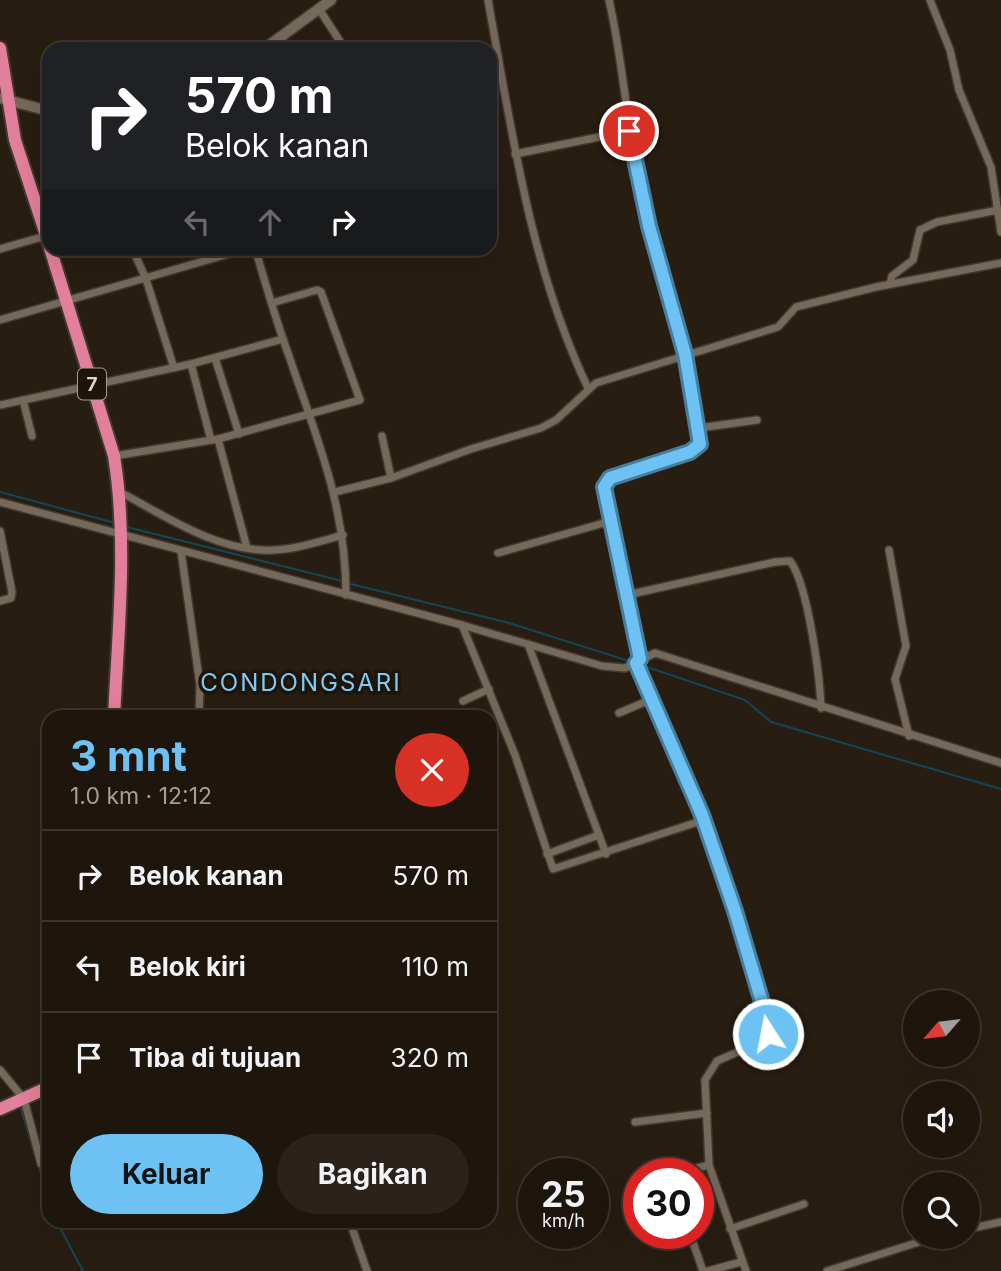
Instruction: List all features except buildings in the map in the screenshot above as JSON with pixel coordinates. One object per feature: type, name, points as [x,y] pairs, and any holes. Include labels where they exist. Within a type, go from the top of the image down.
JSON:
[{"type":"highway","name":"7","points":[[0,48],[3,99],[42,221]]},
{"type":"highway","name":"7","points":[[54,256],[114,456],[120,492],[122,528],[114,710]]},
{"type":"highway","points":[[0,1109],[42,1090]]},
{"type":"main road","points":[[274,42],[331,0]]},
{"type":"main road","points":[[3,99],[42,109]]},
{"type":"street","points":[[488,0],[495,42]]},
{"type":"street","points":[[610,0],[629,131],[649,226],[685,354],[700,444],[690,452],[632,468],[606,481],[604,487],[638,661],[704,820],[735,911],[770,1029],[765,1040],[711,1067],[705,1080],[709,1158]]},
{"type":"street","points":[[930,0],[950,50],[959,90],[986,150],[1001,232]]},
{"type":"street","points":[[319,9],[340,42]]},
{"type":"street","points":[[497,51],[515,154],[552,305],[588,388]]},
{"type":"street","points":[[515,154],[629,131]]},
{"type":"street","points":[[890,284],[892,276],[910,265],[920,230],[937,222],[998,210]]},
{"type":"street","points":[[0,249],[42,242]]},
{"type":"street","points":[[135,256],[174,368]]},
{"type":"street","points":[[0,320],[222,256]]},
{"type":"street","points":[[258,256],[283,339],[335,492],[343,536],[346,595]]},
{"type":"street","points":[[335,492],[391,478],[471,449],[541,428],[556,420],[588,388],[685,354],[778,327],[796,307],[890,284],[1001,263]]},
{"type":"street","points":[[114,456],[214,440],[356,402],[361,397],[320,290],[272,303]]},
{"type":"street","points":[[0,404],[174,368],[283,339]]},
{"type":"street","points":[[215,358],[239,434]]},
{"type":"street","points":[[191,364],[247,548]]},
{"type":"street","points":[[23,400],[32,436]]},
{"type":"street","points":[[699,428],[757,420]]},
{"type":"street","points":[[382,436],[391,478]]},
{"type":"street","points":[[120,492],[195,532],[247,548],[275,550],[343,536]]},
{"type":"street","points":[[0,502],[122,528],[181,551],[462,625],[602,666],[625,668],[655,653],[909,736],[1001,763]]},
{"type":"street","points":[[498,553],[611,521]]},
{"type":"street","points":[[0,531],[1,552],[12,597],[0,601]]},
{"type":"street","points":[[889,550],[906,646],[895,679],[909,736]]},
{"type":"street","points":[[181,551],[200,685],[199,710]]},
{"type":"street","points":[[626,595],[790,561],[803,593],[818,668],[821,708]]},
{"type":"street","points":[[462,625],[496,710]]},
{"type":"street","points":[[528,644],[606,854]]},
{"type":"street","points":[[463,701],[489,689]]},
{"type":"street","points":[[619,713],[652,699]]},
{"type":"street","points":[[497,712],[554,870],[704,820]]},
{"type":"street","points":[[547,854],[599,835]]},
{"type":"street","points":[[0,1070],[24,1099],[42,1164]]},
{"type":"street","points":[[635,1122],[707,1113]]},
{"type":"street","points":[[714,1180],[746,1271]]},
{"type":"street","points":[[730,1229],[804,1204]]},
{"type":"street","points":[[980,1226],[1001,1222]]},
{"type":"street","points":[[352,1228],[367,1271]]},
{"type":"street","points":[[827,1271],[903,1247]]},
{"type":"street","points":[[696,1249],[705,1271],[741,1262]]},
{"type":"waterway","points":[[0,492],[115,523]]},
{"type":"waterway","points":[[127,527],[342,581]]},
{"type":"waterway","points":[[347,583],[509,623],[632,662]]},
{"type":"waterway","points":[[641,665],[745,700],[771,722],[1001,789]]},
{"type":"waterway","points":[[20,1106],[37,1161]]},
{"type":"waterway","points":[[39,1167],[42,1176]]},
{"type":"waterway","points":[[60,1228],[83,1271]]},
{"type":"district","name":"CONDONGSARI","points":[[301,682]]},
{"type":"route","points":[[629,131],[649,226],[685,354],[700,444],[690,452],[632,468],[610,478],[604,487],[640,659],[636,663],[704,820],[735,911],[770,1029],[768,1034]]}]
